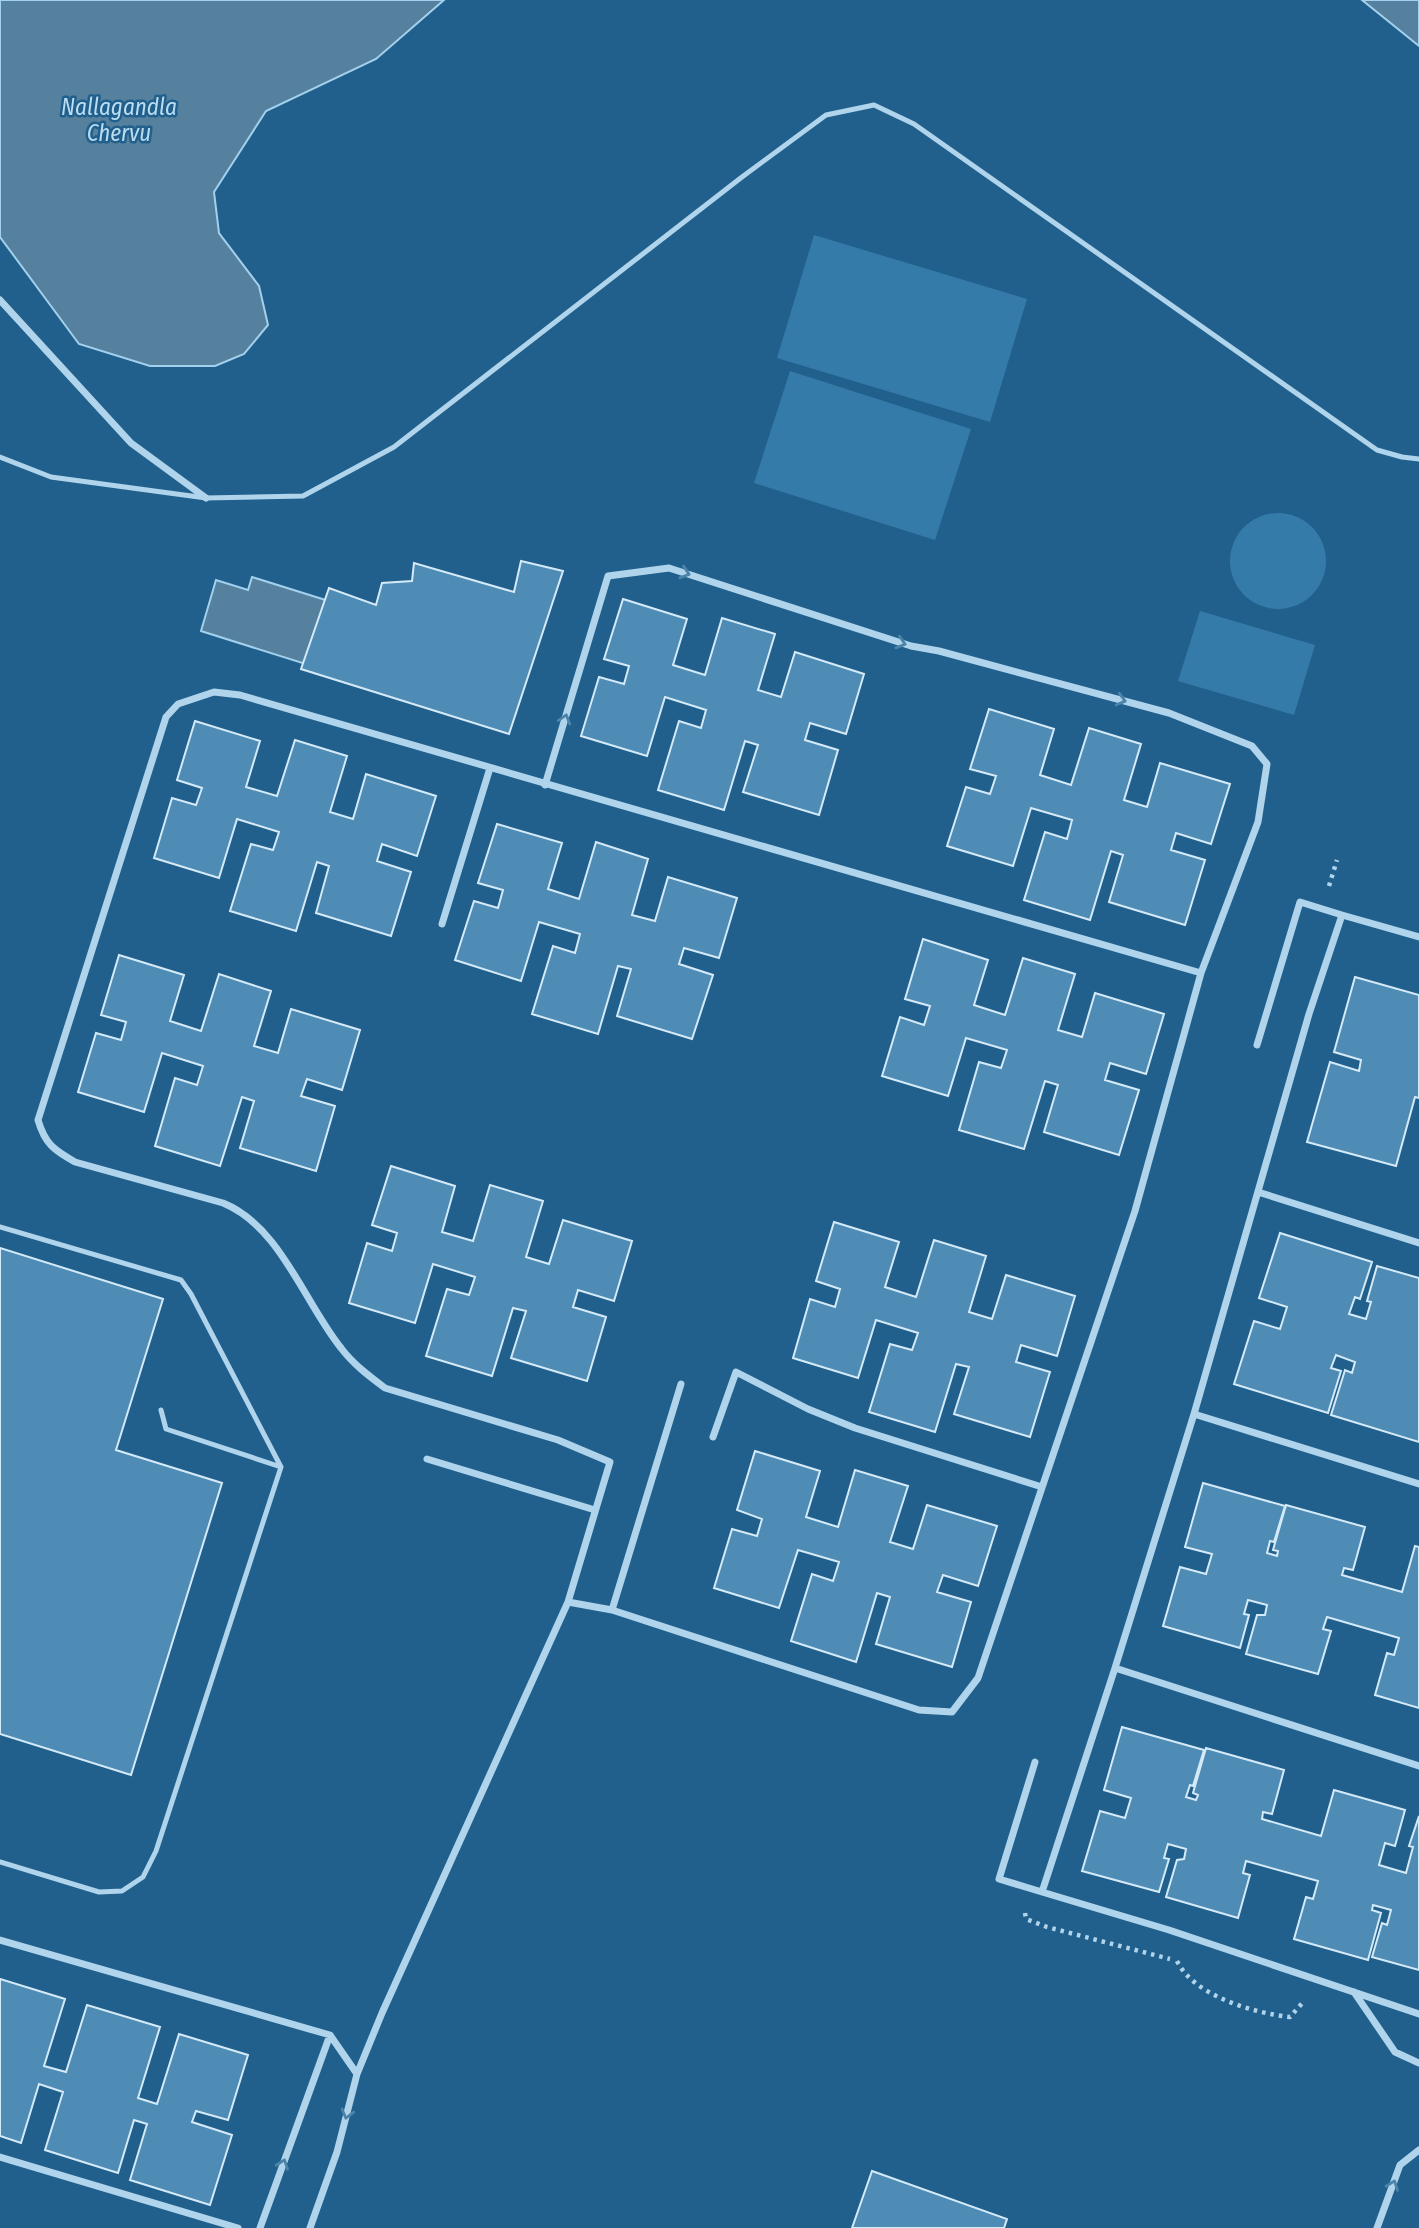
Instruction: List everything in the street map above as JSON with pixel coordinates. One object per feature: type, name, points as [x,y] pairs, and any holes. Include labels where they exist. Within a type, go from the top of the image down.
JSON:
[{"type":"street","points":[[0,300],[131,443],[206,498]]},
{"type":"street","points":[[545,785],[608,576],[669,568],[912,646],[1169,713],[1252,746],[1267,764],[1258,822],[1201,973],[1135,1211],[978,1678],[952,1712],[919,1710],[612,1609],[569,1602]]},
{"type":"street","points":[[310,2228],[337,2152],[358,2074],[382,2013],[569,1602],[610,1462],[558,1440],[385,1388],[342,1350],[267,1235],[240,1210],[75,1162],[43,1139],[37,1120],[166,717],[178,704],[214,692],[240,695],[1201,973]]},
{"type":"street","points":[[442,924],[490,768]]},
{"type":"street","points":[[1257,1045],[1300,902],[1419,937]]},
{"type":"street","points":[[1042,1892],[1194,1414],[1309,1014],[1342,915]]},
{"type":"street","points":[[1258,1192],[1419,1243]]},
{"type":"street","points":[[713,1437],[736,1372],[808,1409],[855,1429],[1042,1487]]},
{"type":"street","points":[[612,1609],[681,1384]]},
{"type":"street","points":[[1194,1414],[1419,1484]]},
{"type":"street","points":[[427,1459],[596,1510]]},
{"type":"street","points":[[1115,1668],[1419,1766]]},
{"type":"street","points":[[1035,1762],[999,1879],[1169,1930],[1419,2014]]},
{"type":"street","points":[[0,1940],[330,2035],[358,2074]]},
{"type":"street","points":[[1354,1992],[1395,2052],[1419,2063]]},
{"type":"street","points":[[260,2228],[330,2035]]},
{"type":"street","points":[[1377,2228],[1400,2165],[1419,2150]]},
{"type":"street","points":[[0,2157],[238,2228]]},
{"type":"lane","points":[[0,457],[51,477],[206,498],[303,496],[394,447],[826,115],[874,104],[914,124],[1377,450],[1419,459]]},
{"type":"lane","points":[[0,1227],[181,1280],[191,1294],[281,1467],[156,1851],[143,1877],[122,1891],[99,1892],[0,1862]]},
{"type":"lane","points":[[161,1410],[166,1429],[281,1467]]},
{"type":"path","points":[[1177,1961],[1183,1972],[1210,1992],[1245,2008],[1290,2017],[1306,1999]]},
{"type":"shaded area","points":[[814,235],[1027,299],[990,422],[777,358]]},
{"type":"shaded area","points":[[790,371],[971,429],[935,540],[754,483]]},
{"type":"shaded area","points":[[1278,513],[1296,517],[1312,527],[1322,543],[1326,561],[1322,579],[1312,595],[1296,605],[1278,609],[1260,605],[1244,595],[1234,579],[1230,561],[1234,543],[1244,527],[1260,517]]},
{"type":"shaded area","points":[[1200,611],[1315,645],[1294,715],[1178,681]]},
{"type":"water","name":"Nallagandla Chervu","points":[[0,0],[444,0],[376,59],[266,111],[214,192],[219,233],[259,286],[268,325],[244,354],[215,366],[150,366],[79,344],[0,237]]},
{"type":"water","points":[[1362,0],[1419,0],[1419,46]]},
{"type":"water","points":[[252,577],[367,613],[347,677],[201,631],[216,580],[248,590]]},
{"type":"building","points":[[521,561],[563,571],[509,734],[301,669],[329,588],[376,605],[382,583],[412,581],[414,563],[514,592]]},
{"type":"building","points":[[623,599],[687,619],[673,665],[705,675],[722,618],[775,634],[758,690],[781,697],[795,652],[864,674],[846,734],[810,723],[805,740],[838,750],[819,815],[743,792],[758,745],[745,741],[724,810],[658,790],[679,721],[701,728],[706,710],[665,697],[647,756],[581,736],[599,677],[624,684],[629,666],[604,659]]},
{"type":"building","points":[[989,709],[1054,729],[1040,775],[1071,785],[1089,728],[1141,744],[1124,800],[1147,807],[1160,763],[1230,784],[1211,844],[1176,833],[1171,850],[1205,860],[1185,925],[1109,902],[1123,855],[1111,851],[1090,920],[1024,900],[1045,832],[1067,839],[1072,820],[1031,808],[1013,866],[947,846],[966,787],[990,794],[996,776],[970,769]]},
{"type":"building","points":[[195,721],[260,741],[246,787],[277,796],[295,740],[347,756],[330,812],[353,819],[366,774],[436,796],[417,856],[382,844],[377,861],[411,872],[391,936],[316,913],[329,866],[317,862],[296,931],[230,911],[251,844],[273,850],[279,832],[237,819],[219,878],[154,858],[172,798],[196,805],[202,788],[177,780]]},
{"type":"building","points":[[497,824],[562,843],[548,889],[579,899],[596,842],[648,859],[632,915],[655,921],[668,877],[737,898],[719,958],[684,948],[679,964],[713,975],[692,1039],[617,1016],[631,969],[618,966],[598,1034],[532,1014],[553,946],[575,953],[580,934],[539,922],[521,981],[455,960],[474,901],[498,908],[503,890],[478,883]]},
{"type":"building","points":[[923,939],[988,960],[974,1005],[1005,1015],[1023,958],[1075,974],[1058,1030],[1082,1037],[1095,993],[1164,1014],[1146,1074],[1110,1063],[1105,1080],[1139,1090],[1119,1155],[1044,1132],[1058,1085],[1045,1081],[1024,1149],[959,1130],[979,1062],[1001,1068],[1007,1050],[966,1038],[948,1096],[882,1076],[900,1017],[924,1025],[930,1006],[905,999]]},
{"type":"building","points":[[119,955],[184,975],[170,1021],[201,1031],[219,974],[271,991],[254,1046],[278,1053],[291,1009],[360,1030],[342,1090],[307,1079],[301,1096],[335,1106],[316,1171],[240,1148],[254,1101],[242,1097],[220,1166],[155,1146],[175,1078],[197,1085],[203,1066],[162,1053],[144,1112],[78,1092],[96,1033],[121,1040],[126,1022],[101,1015]]},
{"type":"building","points":[[1355,977],[1419,995],[1419,1098],[1415,1097],[1396,1166],[1307,1142],[1330,1062],[1359,1071],[1361,1060],[1334,1052]]},
{"type":"building","points":[[391,1166],[455,1186],[442,1232],[473,1241],[490,1185],[543,1201],[526,1257],[549,1264],[563,1220],[632,1241],[614,1301],[578,1290],[573,1307],[606,1317],[587,1381],[511,1358],[526,1311],[513,1308],[492,1376],[426,1356],[447,1289],[469,1295],[475,1277],[433,1264],[415,1323],[349,1303],[367,1243],[392,1251],[397,1233],[372,1225]]},
{"type":"building","points":[[834,1222],[899,1242],[885,1287],[916,1297],[934,1240],[986,1256],[969,1312],[992,1319],[1006,1275],[1075,1296],[1057,1356],[1021,1345],[1016,1362],[1050,1372],[1030,1437],[954,1414],[969,1367],[956,1364],[935,1432],[869,1412],[890,1344],[912,1350],[918,1333],[876,1320],[858,1378],[793,1358],[810,1299],[835,1307],[840,1289],[816,1281]]},
{"type":"building","points":[[1280,1233],[1372,1262],[1360,1299],[1355,1297],[1349,1314],[1366,1319],[1371,1302],[1367,1301],[1377,1266],[1419,1278],[1419,1442],[1331,1415],[1345,1370],[1352,1373],[1355,1362],[1336,1355],[1331,1368],[1341,1371],[1328,1413],[1234,1384],[1254,1321],[1280,1329],[1287,1307],[1259,1298]]},
{"type":"building","points":[[0,1248],[163,1299],[116,1450],[222,1483],[131,1775],[0,1734]]},
{"type":"building","points":[[755,1451],[820,1471],[806,1517],[838,1527],[855,1470],[908,1486],[890,1542],[913,1549],[927,1505],[997,1526],[978,1586],[943,1575],[937,1592],[971,1602],[952,1667],[876,1644],[890,1597],[877,1593],[856,1662],[791,1641],[812,1574],[833,1581],[839,1562],[798,1550],[779,1608],[714,1588],[732,1529],[757,1536],[762,1519],[737,1510]]},
{"type":"building","points":[[1203,1483],[1285,1506],[1274,1542],[1270,1541],[1267,1553],[1277,1556],[1278,1551],[1273,1550],[1286,1505],[1365,1527],[1353,1570],[1344,1568],[1342,1575],[1402,1592],[1415,1546],[1419,1547],[1419,1708],[1375,1695],[1387,1653],[1394,1655],[1399,1638],[1327,1617],[1323,1629],[1331,1631],[1318,1674],[1246,1654],[1257,1615],[1265,1615],[1267,1605],[1248,1600],[1244,1614],[1249,1615],[1240,1648],[1163,1626],[1180,1567],[1206,1574],[1212,1554],[1185,1547]]},
{"type":"building","points":[[1122,1727],[1204,1750],[1193,1786],[1190,1785],[1186,1797],[1196,1800],[1198,1795],[1193,1793],[1206,1748],[1284,1770],[1272,1814],[1263,1812],[1262,1819],[1321,1836],[1334,1790],[1405,1810],[1395,1846],[1385,1843],[1379,1865],[1406,1873],[1413,1847],[1409,1846],[1419,1816],[1419,1970],[1372,1957],[1382,1923],[1387,1925],[1391,1910],[1373,1905],[1372,1910],[1381,1913],[1368,1960],[1294,1939],[1306,1897],[1313,1899],[1318,1881],[1246,1861],[1243,1873],[1250,1875],[1238,1918],[1166,1897],[1177,1860],[1184,1859],[1186,1849],[1168,1844],[1164,1858],[1169,1859],[1159,1892],[1082,1871],[1100,1811],[1125,1818],[1131,1798],[1104,1790]]},
{"type":"building","points":[[0,1979],[65,1999],[44,2066],[66,2072],[87,2005],[160,2027],[138,2098],[157,2104],[179,2034],[248,2055],[228,2120],[196,2111],[192,2122],[232,2135],[210,2205],[130,2180],[147,2124],[134,2120],[118,2173],[45,2150],[63,2092],[39,2084],[21,2143],[0,2136]]},
{"type":"building","points":[[872,2171],[1007,2219],[1004,2228],[852,2228]]}]
